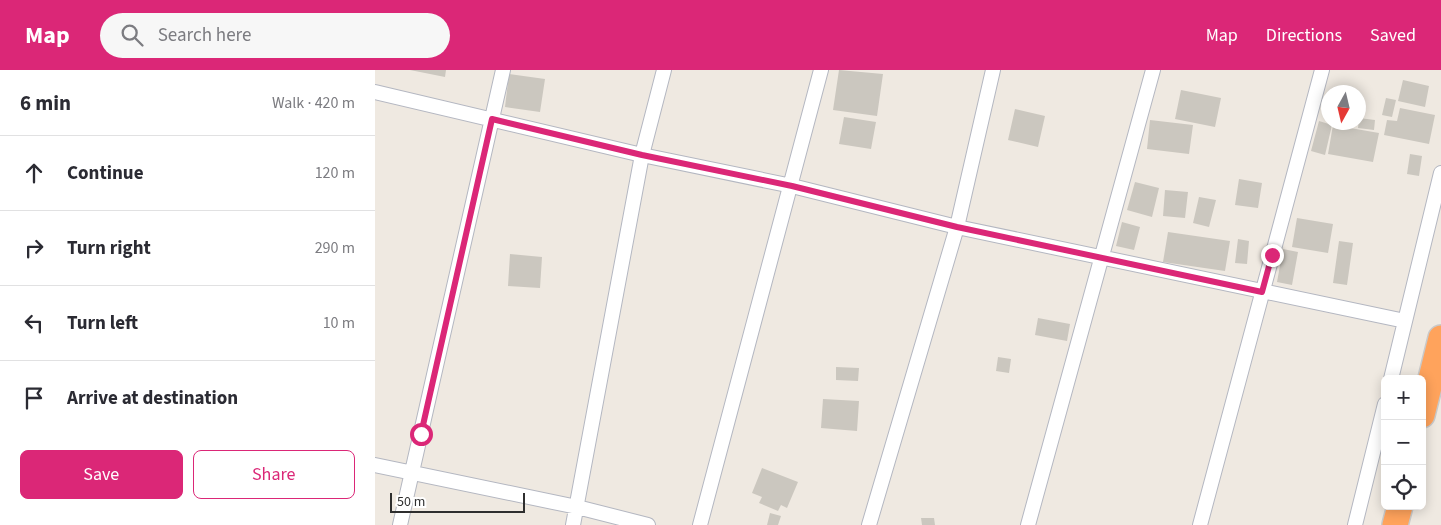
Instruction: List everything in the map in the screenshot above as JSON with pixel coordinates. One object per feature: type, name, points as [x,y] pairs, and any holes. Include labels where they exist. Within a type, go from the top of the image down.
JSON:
[{"type":"highway","points":[[1426,400],[1440,346]]},
{"type":"highway","points":[[1395,525],[1399,510]]},
{"type":"street","points":[[400,525],[503,70]]},
{"type":"street","points":[[573,525],[642,155],[663,70]]},
{"type":"street","points":[[700,525],[792,186],[821,70]]},
{"type":"street","points":[[869,525],[957,227],[993,70]]},
{"type":"street","points":[[1029,525],[1100,258],[1153,70]]},
{"type":"street","points":[[1200,525],[1322,70]]},
{"type":"street","points":[[375,92],[642,155],[792,186],[957,227],[1405,321]]},
{"type":"street","points":[[1392,375],[1441,172]]},
{"type":"street","points":[[1355,525],[1381,420]]},
{"type":"street","points":[[375,464],[577,507],[648,525]]},
{"type":"building","points":[[410,70],[446,70],[445,77]]},
{"type":"building","points":[[839,70],[883,74],[877,116],[833,110]]},
{"type":"building","points":[[509,74],[545,79],[540,112],[505,107]]},
{"type":"building","points":[[1403,80],[1429,86],[1425,107],[1398,101]]},
{"type":"building","points":[[1181,90],[1221,98],[1215,127],[1175,119]]},
{"type":"building","points":[[1386,98],[1396,100],[1392,117],[1382,115]]},
{"type":"building","points":[[1400,108],[1435,115],[1429,144],[1384,135],[1387,120],[1397,121]]},
{"type":"building","points":[[1015,109],[1045,116],[1038,147],[1008,140]]},
{"type":"building","points":[[844,117],[876,122],[871,149],[839,144]]},
{"type":"building","points":[[1366,119],[1375,120],[1374,130],[1366,129]]},
{"type":"building","points":[[1150,120],[1193,125],[1189,154],[1147,149]]},
{"type":"building","points":[[1319,121],[1321,122],[1321,130],[1331,130],[1325,155],[1311,151]]},
{"type":"building","points":[[1332,130],[1362,130],[1379,133],[1373,162],[1328,154]]},
{"type":"building","points":[[1410,154],[1422,156],[1419,176],[1407,174]]},
{"type":"building","points":[[1239,179],[1262,183],[1258,208],[1235,205]]},
{"type":"building","points":[[1135,182],[1159,188],[1152,217],[1127,210]]},
{"type":"building","points":[[1165,190],[1188,192],[1185,218],[1163,216]]},
{"type":"building","points":[[1199,197],[1216,200],[1209,227],[1193,223]]},
{"type":"building","points":[[1297,218],[1333,224],[1328,253],[1292,247]]},
{"type":"building","points":[[1122,222],[1140,227],[1134,250],[1116,246]]},
{"type":"building","points":[[1168,232],[1230,241],[1225,271],[1163,262]]},
{"type":"building","points":[[1238,239],[1249,241],[1247,264],[1235,263]]},
{"type":"building","points":[[1339,241],[1353,243],[1347,285],[1333,283]]},
{"type":"building","points":[[1283,249],[1298,252],[1292,285],[1277,282]]},
{"type":"building","points":[[510,254],[542,257],[540,288],[508,286]]},
{"type":"building","points":[[1038,318],[1070,324],[1067,341],[1035,335]]},
{"type":"building","points":[[998,357],[1011,359],[1009,373],[996,371]]},
{"type":"building","points":[[836,367],[859,368],[858,381],[836,380]]},
{"type":"building","points":[[823,399],[859,401],[857,431],[821,428]]},
{"type":"building","points":[[762,468],[798,482],[787,508],[781,505],[778,511],[759,503],[762,497],[752,493]]},
{"type":"building","points":[[770,513],[781,516],[778,525],[767,525]]},
{"type":"building","points":[[921,518],[934,518],[935,525],[922,525]]},
{"type":"route","points":[[421,434],[492,119],[642,155],[792,186],[957,227],[1262,292],[1272,255]]}]
